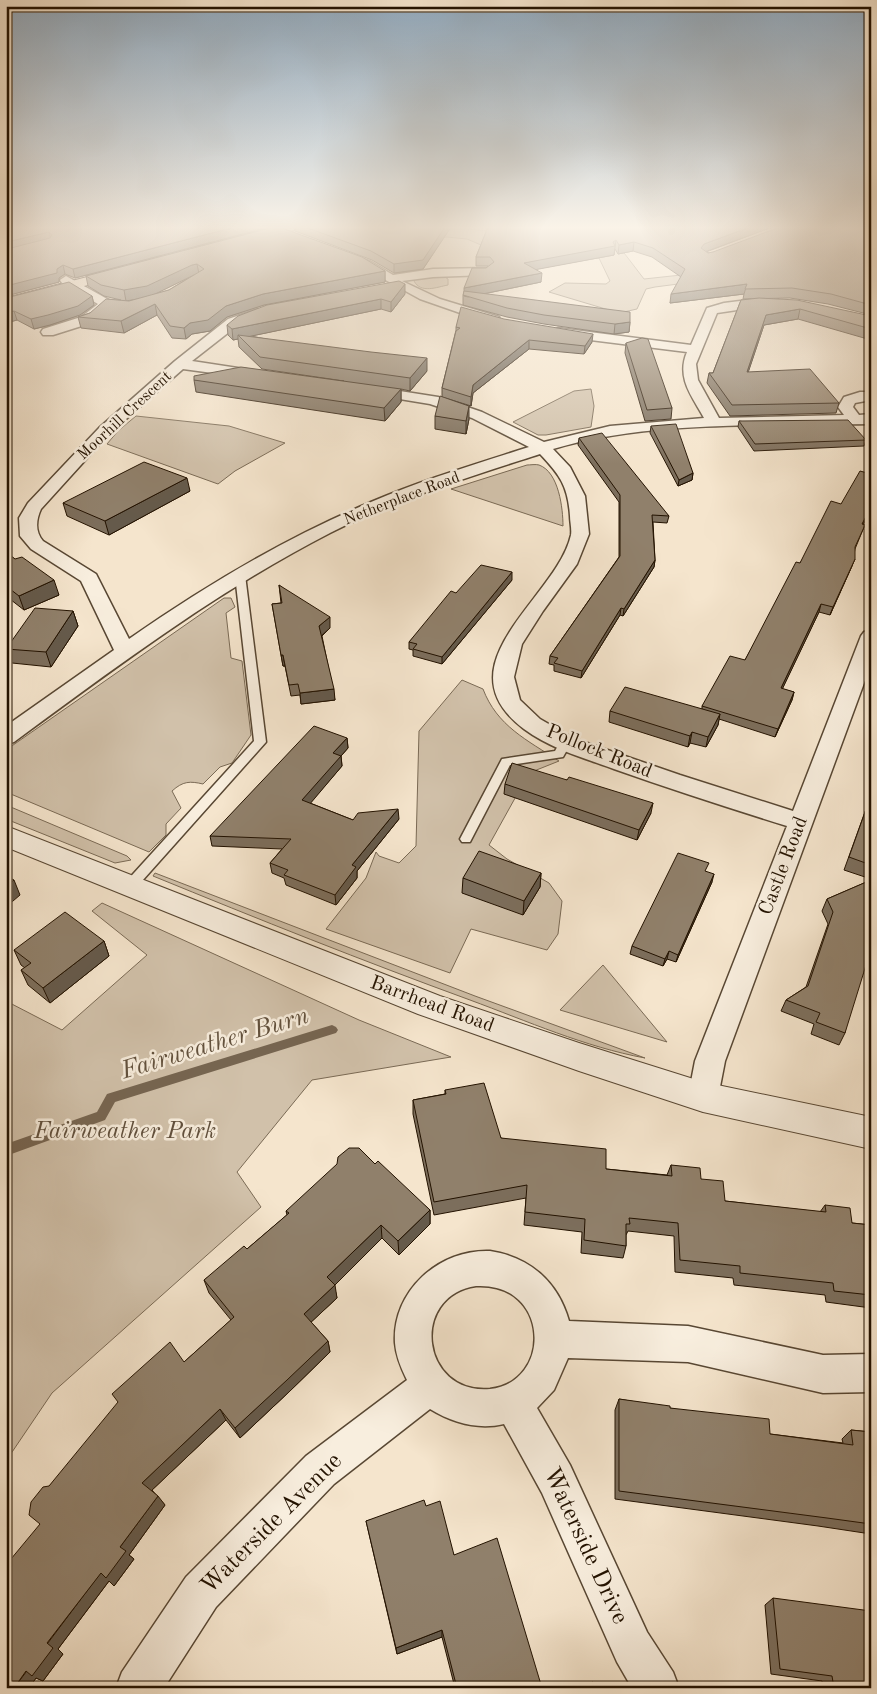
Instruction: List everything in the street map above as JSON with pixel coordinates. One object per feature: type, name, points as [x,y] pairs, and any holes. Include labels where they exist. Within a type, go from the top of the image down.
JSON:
[{"type":"street","points":[[86,320],[103,306]]},
{"type":"street","points":[[451,306],[506,323]]},
{"type":"street","points":[[714,422],[691,380],[689,364],[712,311],[730,306]]},
{"type":"street","name":"Moorhill Crescent","points":[[125,651],[89,578],[37,545],[29,536],[28,518],[34,507],[104,431],[180,364],[233,322],[244,317],[275,309]]},
{"type":"street","points":[[48,332],[86,320],[104,321]]},
{"type":"street","points":[[546,330],[694,349]]},
{"type":"street","points":[[180,364],[267,376]]},
{"type":"street","points":[[354,388],[433,400],[477,415],[542,447]]},
{"type":"street","name":"Netherplace Road","points":[[863,419],[845,407],[849,400],[860,396],[871,396]]},
{"type":"street","name":"Netherplace Road","points":[[6,737],[125,651],[240,575],[307,538],[376,505],[542,447],[609,432],[714,422],[863,419]]},
{"type":"street","name":"Pollock Road","points":[[542,447],[564,470],[577,496],[580,534],[568,564],[534,609],[512,644],[503,677],[510,702],[532,724],[565,742],[672,781],[801,822]]},
{"type":"street","name":"Castle Road","points":[[703,1097],[710,1061],[871,636]]},
{"type":"street","name":"Barrhead Road","points":[[6,836],[129,887],[429,1005],[579,1057],[703,1097],[871,1133]]},
{"type":"street","points":[[481,1266],[502,1269],[522,1280],[538,1295],[548,1316],[552,1339],[549,1360],[540,1381],[525,1396],[513,1403],[487,1410],[467,1406],[448,1398],[432,1384],[420,1363],[415,1341],[417,1317],[426,1296],[441,1280],[460,1269],[481,1266]]},
{"type":"street","points":[[552,1339],[688,1344],[823,1374],[871,1373]]},
{"type":"street","name":"Waterside Avenue","points":[[138,1688],[201,1592],[320,1470],[432,1384]]},
{"type":"street","name":"Waterside Drive","points":[[513,1403],[556,1479],[632,1647],[657,1688]]},
{"type":"lane","points":[[129,887],[260,742],[240,575]]},
{"type":"lane","points":[[466,839],[506,762],[559,754],[565,742]]},
{"type":"green space","points":[[596,306],[638,306],[637,309],[619,313]]},
{"type":"green space","points":[[591,389],[594,406],[591,427],[538,435],[513,422],[574,391]]},
{"type":"green space","points":[[136,416],[229,426],[285,443],[235,471],[218,484],[107,444],[118,431]]},
{"type":"green space","points":[[527,465],[539,465],[551,475],[561,501],[563,526],[451,489]]},
{"type":"green space","points":[[224,598],[231,598],[235,607],[226,613],[231,658],[242,661],[251,735],[232,763],[220,767],[203,784],[187,783],[180,785],[172,791],[181,808],[166,824],[166,835],[149,852],[6,792],[6,750]]},
{"type":"green space","points":[[462,680],[483,689],[496,713],[505,723],[525,739],[559,761],[529,773],[489,845],[507,859],[549,883],[562,901],[558,934],[547,950],[471,929],[450,973],[326,929],[366,878],[376,852],[379,856],[399,863],[416,846],[419,731]]},
{"type":"green space","points":[[6,805],[127,856],[131,860],[115,863],[6,819]]},
{"type":"green space","points":[[155,873],[475,996],[645,1058],[600,1047],[535,1025],[271,924],[153,876]]},
{"type":"green space","name":"Fairweather Park","points":[[102,903],[359,1020],[451,1057],[312,1080],[237,1172],[261,1207],[52,1393],[6,1461],[6,1001],[62,1030],[147,955],[92,911]]},
{"type":"green space","points":[[603,965],[667,1042],[560,1010]]},
{"type":"building","points":[[6,306],[78,306],[31,319],[14,311],[6,313]]},
{"type":"building","points":[[98,306],[151,306],[121,321],[78,317],[90,313]]},
{"type":"building","points":[[156,306],[226,306],[208,320],[190,323],[184,328],[170,326]]},
{"type":"building","points":[[264,306],[346,306],[232,329],[227,325],[238,316]]},
{"type":"building","points":[[500,306],[583,306],[630,312],[630,322],[615,324],[544,315]]},
{"type":"building","points":[[739,306],[825,306],[871,316],[871,329],[800,309],[766,315],[747,372],[810,369],[839,403],[732,405],[709,373],[713,373]]},
{"type":"building","points":[[461,307],[504,319],[593,334],[585,346],[529,340],[473,385],[471,397],[442,388],[456,331],[460,328],[456,327]]},
{"type":"building","points":[[238,335],[427,358],[410,378],[260,357]]},
{"type":"building","points":[[642,338],[648,339],[672,408],[647,410],[626,343]]},
{"type":"building","points":[[241,367],[401,389],[384,408],[194,380],[194,376]]},
{"type":"building","points":[[440,396],[469,406],[466,421],[435,416]]},
{"type":"building","points":[[848,420],[866,440],[755,444],[739,421]]},
{"type":"building","points":[[676,424],[693,473],[679,480],[651,426]]},
{"type":"building","points":[[602,433],[669,516],[652,515],[655,560],[624,609],[621,608],[582,671],[554,663],[558,658],[550,656],[620,556],[620,495],[579,438]]},
{"type":"building","points":[[144,462],[187,478],[105,521],[63,503]]},
{"type":"building","points":[[860,471],[871,474],[871,507],[862,524],[865,525],[855,547],[855,559],[833,607],[821,604],[781,688],[794,692],[778,729],[702,706],[730,656],[745,660],[796,562],[800,563],[831,501],[841,504]]},
{"type":"building","points":[[6,552],[15,559],[22,557],[54,580],[19,596],[6,586]]},
{"type":"building","points":[[481,565],[512,572],[442,657],[413,649],[417,644],[409,642],[451,591],[456,593]]},
{"type":"building","points":[[279,585],[330,617],[319,626],[334,689],[300,693],[298,684],[289,685],[283,655],[281,655],[272,604],[282,603]]},
{"type":"building","points":[[35,608],[73,611],[46,652],[6,649]]},
{"type":"building","points":[[625,687],[720,714],[708,737],[692,732],[690,736],[610,711]]},
{"type":"building","points":[[314,726],[347,738],[333,753],[341,756],[302,800],[353,820],[358,813],[398,809],[352,865],[356,867],[335,895],[284,875],[288,870],[270,863],[291,839],[210,836]]},
{"type":"building","points":[[512,763],[567,780],[569,777],[653,803],[639,830],[505,784]]},
{"type":"building","points":[[871,798],[871,865],[849,857]]},
{"type":"building","points":[[479,851],[541,873],[524,901],[463,878]]},
{"type":"building","points":[[678,853],[709,863],[705,871],[714,874],[678,955],[669,951],[665,959],[632,946]]},
{"type":"building","points":[[6,876],[14,880],[6,887]]},
{"type":"building","points":[[871,880],[871,949],[845,1033],[816,1022],[820,1013],[786,1000],[808,986],[833,912],[827,899]]},
{"type":"building","points":[[65,912],[104,941],[43,988],[21,970],[31,963],[14,950]]},
{"type":"building","points":[[484,1083],[501,1138],[606,1149],[606,1169],[672,1176],[671,1165],[700,1168],[701,1179],[723,1181],[725,1201],[826,1212],[825,1205],[850,1208],[852,1223],[871,1225],[871,1295],[834,1291],[833,1283],[740,1273],[740,1266],[680,1260],[678,1223],[629,1218],[630,1224],[626,1224],[626,1246],[584,1240],[585,1219],[525,1212],[527,1185],[434,1202],[413,1100],[446,1094],[445,1090]]},
{"type":"building","points":[[349,1148],[359,1148],[375,1164],[378,1161],[430,1210],[398,1241],[381,1225],[327,1277],[335,1285],[304,1314],[328,1341],[287,1380],[235,1428],[220,1409],[142,1483],[158,1496],[120,1547],[126,1551],[106,1578],[101,1573],[47,1643],[53,1648],[32,1676],[26,1671],[14,1688],[6,1688],[6,1565],[40,1524],[29,1515],[31,1502],[43,1487],[49,1486],[118,1402],[112,1394],[170,1342],[184,1362],[234,1317],[204,1280],[244,1246],[247,1249],[289,1213],[286,1211],[337,1164],[338,1157]]},
{"type":"building","points":[[619,1399],[670,1406],[670,1408],[769,1419],[770,1434],[853,1445],[851,1430],[871,1432],[871,1524],[619,1491]]},
{"type":"building","points":[[424,1500],[426,1506],[440,1501],[454,1555],[497,1538],[542,1688],[457,1688],[442,1630],[396,1648],[366,1521]]},
{"type":"building","points":[[773,1598],[871,1611],[871,1688],[834,1688],[832,1676],[780,1669]]},
{"type":"building","points":[[593,1682],[595,1688],[581,1688]]},
{"type":"waterway","name":"Fairweather Burn","points":[[6,1150],[101,1116],[111,1098],[332,1030]]}]
